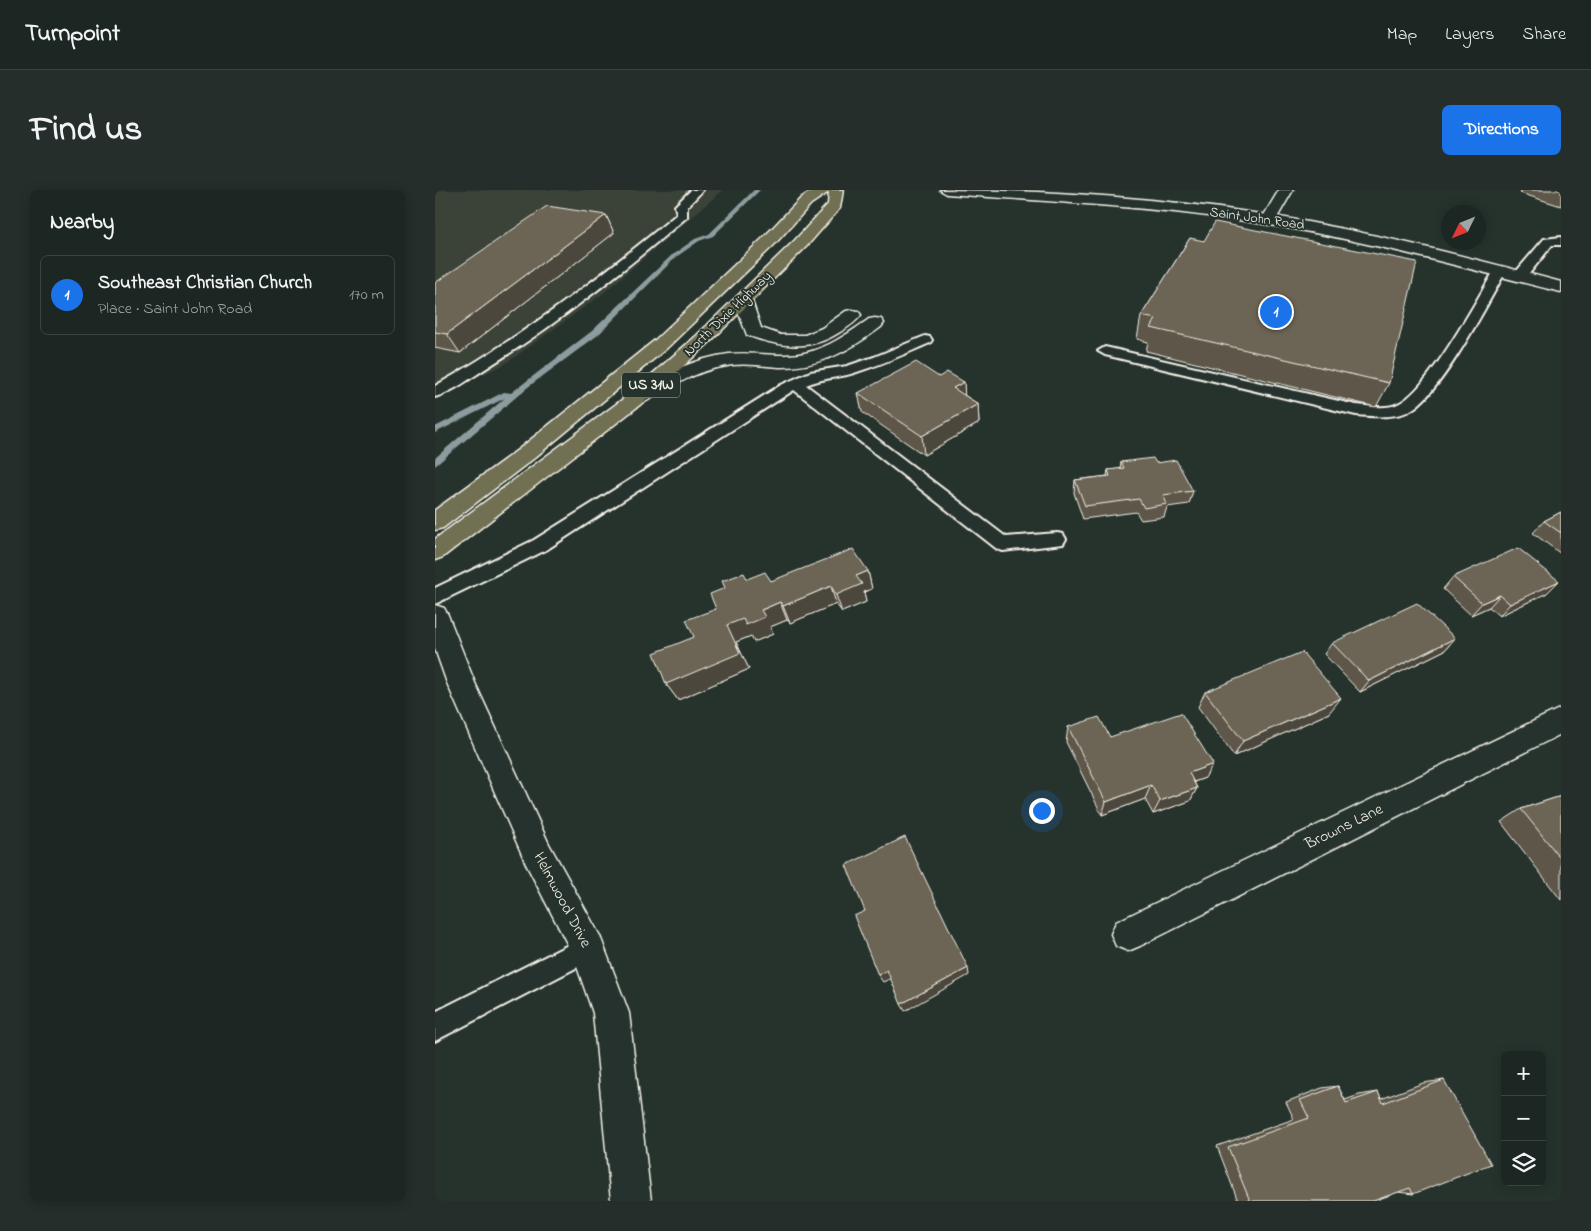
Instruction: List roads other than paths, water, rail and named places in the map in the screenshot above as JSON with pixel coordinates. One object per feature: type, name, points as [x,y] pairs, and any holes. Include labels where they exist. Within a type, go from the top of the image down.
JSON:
[{"type":"main road","name":"North Dixie Highway","points":[[435,522],[533,449],[661,344],[768,242],[806,200],[823,190]]},
{"type":"main road","name":"North Dixie Highway","points":[[435,551],[634,400],[743,301],[835,205],[836,190]]},
{"type":"street","name":"Saint John Road","points":[[947,190],[1188,209],[1269,220],[1408,246],[1561,287]]},
{"type":"street","points":[[1269,220],[1286,190]]},
{"type":"street","points":[[743,301],[753,331],[785,342],[805,341],[819,337],[833,331],[852,315]]},
{"type":"street","points":[[634,400],[672,377],[722,361],[753,359],[789,361],[813,358],[843,347],[875,323]]},
{"type":"street","name":"Helmwood Drive","points":[[435,615],[461,682],[538,855],[588,948],[611,1013],[631,1201]]},
{"type":"street","name":"Browns Lane","points":[[1128,934],[1561,720]]},
{"type":"lane","points":[[435,392],[480,368],[602,283],[683,215],[681,206],[697,190]]},
{"type":"lane","points":[[1520,276],[1548,242],[1561,241]]},
{"type":"lane","points":[[1105,351],[1355,410],[1377,412],[1404,408],[1430,382],[1500,271]]},
{"type":"lane","points":[[435,597],[540,544],[795,384],[815,375],[849,370],[879,360],[925,340]]},
{"type":"lane","points":[[795,384],[1003,544],[1057,540]]},
{"type":"lane","points":[[435,1027],[588,948]]},
{"type":"waterway","points":[[435,463],[525,385],[595,333],[674,256],[697,240],[711,235],[757,190]]},
{"type":"waterway","points":[[435,430],[507,394]]},
{"type":"place","name":"Southeast Christian Church","points":[[1276,312]]}]
